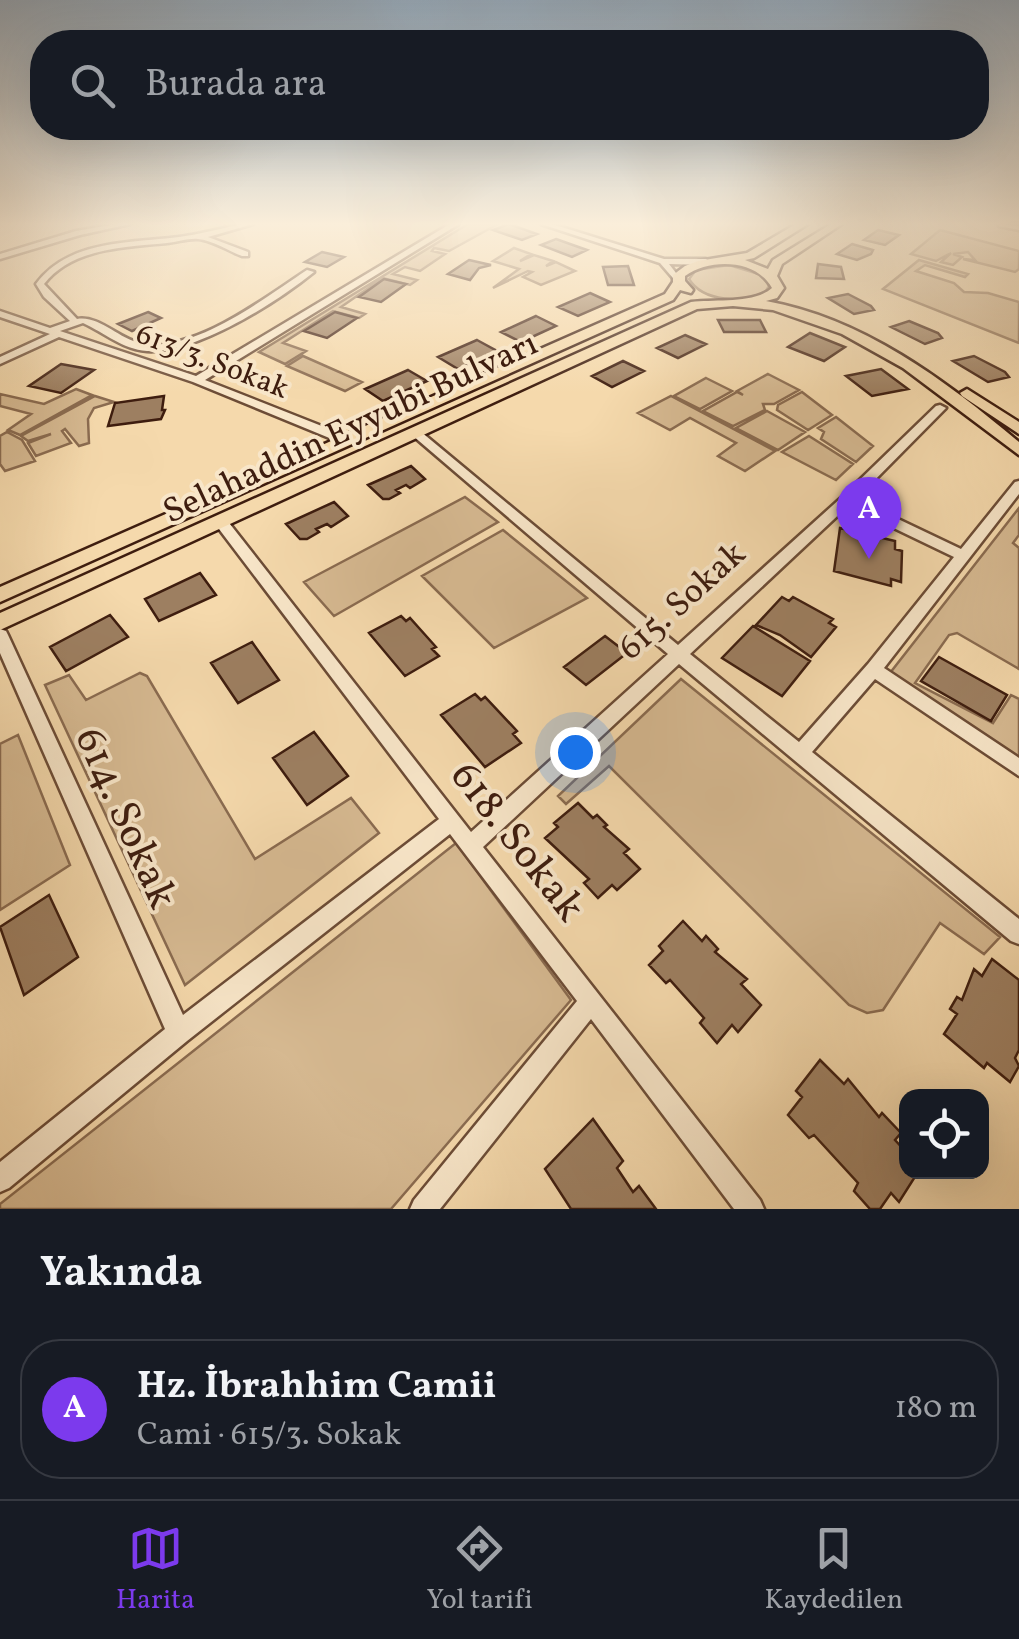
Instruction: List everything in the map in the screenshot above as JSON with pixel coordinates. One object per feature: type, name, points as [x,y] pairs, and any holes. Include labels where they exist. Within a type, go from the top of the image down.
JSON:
[{"type":"main road","points":[[679,282],[696,296],[798,312],[903,360],[1019,450]]},
{"type":"main road","name":"Selahaddin Eyyubi Bulvarı","points":[[0,595],[669,297],[679,282]]},
{"type":"main road","points":[[739,303],[762,300],[774,282],[812,310],[912,354],[1019,429]]},
{"type":"main road","name":"Selahaddin Eyyubi Bulvarı","points":[[0,622],[695,305],[739,303]]},
{"type":"street","points":[[42,280],[46,296],[69,312],[74,321]]},
{"type":"street","points":[[0,361],[74,321],[93,323],[125,342],[141,346],[190,342],[296,280]]},
{"type":"street","points":[[198,380],[362,280]]},
{"type":"street","name":"613/3. Sokak","points":[[0,314],[198,380],[348,441]]},
{"type":"street","name":"615. Sokak","points":[[471,845],[847,500],[940,408]]},
{"type":"street","points":[[416,432],[677,654],[1019,933]]},
{"type":"street","points":[[799,754],[874,668],[1019,485]]},
{"type":"street","points":[[847,500],[963,556]]},
{"type":"street","name":"618. Sokak","points":[[221,522],[752,1209]]},
{"type":"street","name":"614. Sokak","points":[[0,635],[179,1033]]},
{"type":"street","points":[[874,668],[1019,768]]},
{"type":"street","points":[[0,1180],[179,1033],[451,821]]},
{"type":"street","points":[[423,1209],[590,1001]]},
{"type":"shaded area","points":[[379,280],[341,307],[365,314],[359,318],[333,311],[283,343],[306,351],[285,364],[259,352]]},
{"type":"shaded area","points":[[690,280],[765,280],[769,286],[757,295],[736,299],[714,296]]},
{"type":"shaded area","points":[[894,280],[946,280],[964,292],[988,293],[1019,302],[1019,343],[883,289]]},
{"type":"shaded area","points":[[303,356],[362,382],[345,391],[287,366]]},
{"type":"shaded area","points":[[768,374],[799,390],[774,404],[763,404],[765,410],[733,426],[703,411],[737,392],[743,395],[737,391]]},
{"type":"shaded area","points":[[706,378],[732,391],[700,409],[674,396]]},
{"type":"shaded area","points":[[76,389],[92,395],[20,435],[8,430],[31,414],[0,406],[0,394],[44,404]]},
{"type":"shaded area","points":[[802,392],[832,415],[808,430],[777,410],[778,405]]},
{"type":"shaded area","points":[[95,396],[114,402],[94,408],[88,419],[89,443],[79,446],[65,429],[62,431],[71,443],[36,456],[28,443],[51,434],[28,441],[21,436]]},
{"type":"shaded area","points":[[671,396],[775,451],[745,471],[718,456],[736,443],[690,418],[670,430],[638,413]]},
{"type":"shaded area","points":[[767,411],[805,432],[778,450],[736,428]]},
{"type":"shaded area","points":[[836,417],[873,446],[856,462],[821,439],[824,432],[818,428]]},
{"type":"shaded area","points":[[7,432],[22,440],[35,461],[5,471],[0,464],[0,436]]},
{"type":"shaded area","points":[[809,436],[853,464],[836,480],[782,452]]},
{"type":"shaded area","points":[[465,497],[498,522],[334,616],[304,582]]},
{"type":"shaded area","points":[[1019,508],[1019,535],[1013,543],[1019,548],[1019,669],[957,633],[949,635],[915,683],[993,723],[1011,695],[1019,699],[1019,761],[890,673]]},
{"type":"shaded area","points":[[503,530],[587,598],[494,648],[422,576]]},
{"type":"shaded area","points":[[140,673],[147,676],[255,859],[351,798],[379,833],[185,985],[45,685],[69,675],[86,700]]},
{"type":"shaded area","points":[[681,679],[1000,937],[984,954],[940,923],[883,1010],[867,1013],[849,1005],[609,766],[566,804],[558,796]]},
{"type":"shaded area","points":[[18,735],[70,865],[0,910],[0,744]]},
{"type":"shaded area","points":[[456,843],[571,1000],[391,1209],[0,1209],[0,1204]]},
{"type":"building","points":[[382,280],[406,284],[381,302],[359,297]]},
{"type":"building","points":[[607,280],[633,280],[634,285],[608,285]]},
{"type":"building","points":[[590,293],[610,302],[578,316],[558,307]]},
{"type":"building","points":[[848,294],[874,310],[854,314],[828,298]]},
{"type":"building","points":[[148,312],[161,318],[132,331],[118,324]]},
{"type":"building","points":[[335,312],[357,318],[327,338],[304,331]]},
{"type":"building","points":[[536,316],[556,326],[521,342],[501,332]]},
{"type":"building","points":[[718,320],[760,320],[766,332],[724,332]]},
{"type":"building","points":[[909,321],[942,338],[925,344],[891,327]]},
{"type":"building","points":[[810,333],[845,347],[824,361],[788,347]]},
{"type":"building","points":[[685,335],[706,344],[678,358],[657,348]]},
{"type":"building","points":[[477,340],[497,351],[458,369],[438,357]]},
{"type":"building","points":[[974,356],[1009,377],[988,382],[953,361]]},
{"type":"building","points":[[623,361],[644,371],[612,387],[592,376]]},
{"type":"building","points":[[61,364],[94,370],[61,393],[29,386]]},
{"type":"building","points":[[881,369],[908,389],[872,396],[846,376]]},
{"type":"building","points":[[408,370],[427,381],[383,401],[365,389]]},
{"type":"building","points":[[164,396],[161,419],[108,426],[115,403]]},
{"type":"building","points":[[411,466],[425,479],[410,488],[406,485],[396,490],[400,493],[389,499],[383,499],[368,485]]},
{"type":"building","points":[[334,502],[348,516],[331,527],[327,524],[316,529],[319,532],[307,539],[300,539],[286,524]]},
{"type":"building","points":[[840,528],[895,541],[895,549],[902,551],[901,582],[891,579],[891,586],[834,571]]},
{"type":"building","points":[[200,573],[216,595],[159,621],[145,599]]},
{"type":"building","points":[[782,597],[789,601],[793,597],[833,619],[829,623],[836,627],[811,657],[780,635],[756,625]]},
{"type":"building","points":[[110,615],[128,637],[66,671],[50,647]]},
{"type":"building","points":[[401,616],[406,621],[410,618],[436,647],[432,649],[439,656],[405,676],[369,633]]},
{"type":"building","points":[[753,626],[810,661],[782,696],[722,658]]},
{"type":"building","points":[[605,636],[627,653],[586,685],[564,667]]},
{"type":"building","points":[[252,642],[279,680],[238,703],[211,663]]},
{"type":"building","points":[[939,657],[1007,695],[991,721],[921,681]]},
{"type":"building","points":[[475,694],[481,700],[485,697],[517,731],[513,734],[521,743],[485,767],[441,715]]},
{"type":"building","points":[[314,732],[348,776],[307,805],[273,758]]},
{"type":"building","points":[[578,803],[607,825],[604,827],[629,849],[624,853],[640,869],[617,890],[612,885],[598,898],[584,883],[589,879],[545,838],[558,827],[554,823]]},
{"type":"building","points":[[49,895],[78,957],[24,995],[0,927]]},
{"type":"building","points":[[683,921],[702,941],[706,936],[718,949],[715,952],[747,979],[741,984],[761,1005],[738,1032],[732,1025],[717,1043],[700,1023],[704,1018],[670,980],[666,983],[649,965],[663,951],[659,946]]},
{"type":"building","points":[[992,959],[1019,980],[1019,1050],[1015,1058],[1019,1066],[1010,1082],[987,1063],[984,1068],[944,1034],[957,1014],[950,1009],[957,997],[962,1000],[974,969],[982,976]]},
{"type":"building","points":[[820,1060],[844,1084],[848,1079],[879,1117],[882,1113],[899,1131],[895,1140],[899,1144],[899,1179],[914,1179],[899,1202],[891,1193],[880,1209],[870,1209],[854,1191],[858,1183],[814,1135],[809,1138],[788,1115],[802,1097],[796,1091]]},
{"type":"building","points":[[593,1119],[623,1161],[617,1168],[633,1192],[639,1186],[656,1209],[571,1209],[545,1169]]},
{"type":"place","name":"Hz. İbrahhim Camii","points":[[869,559]]}]
